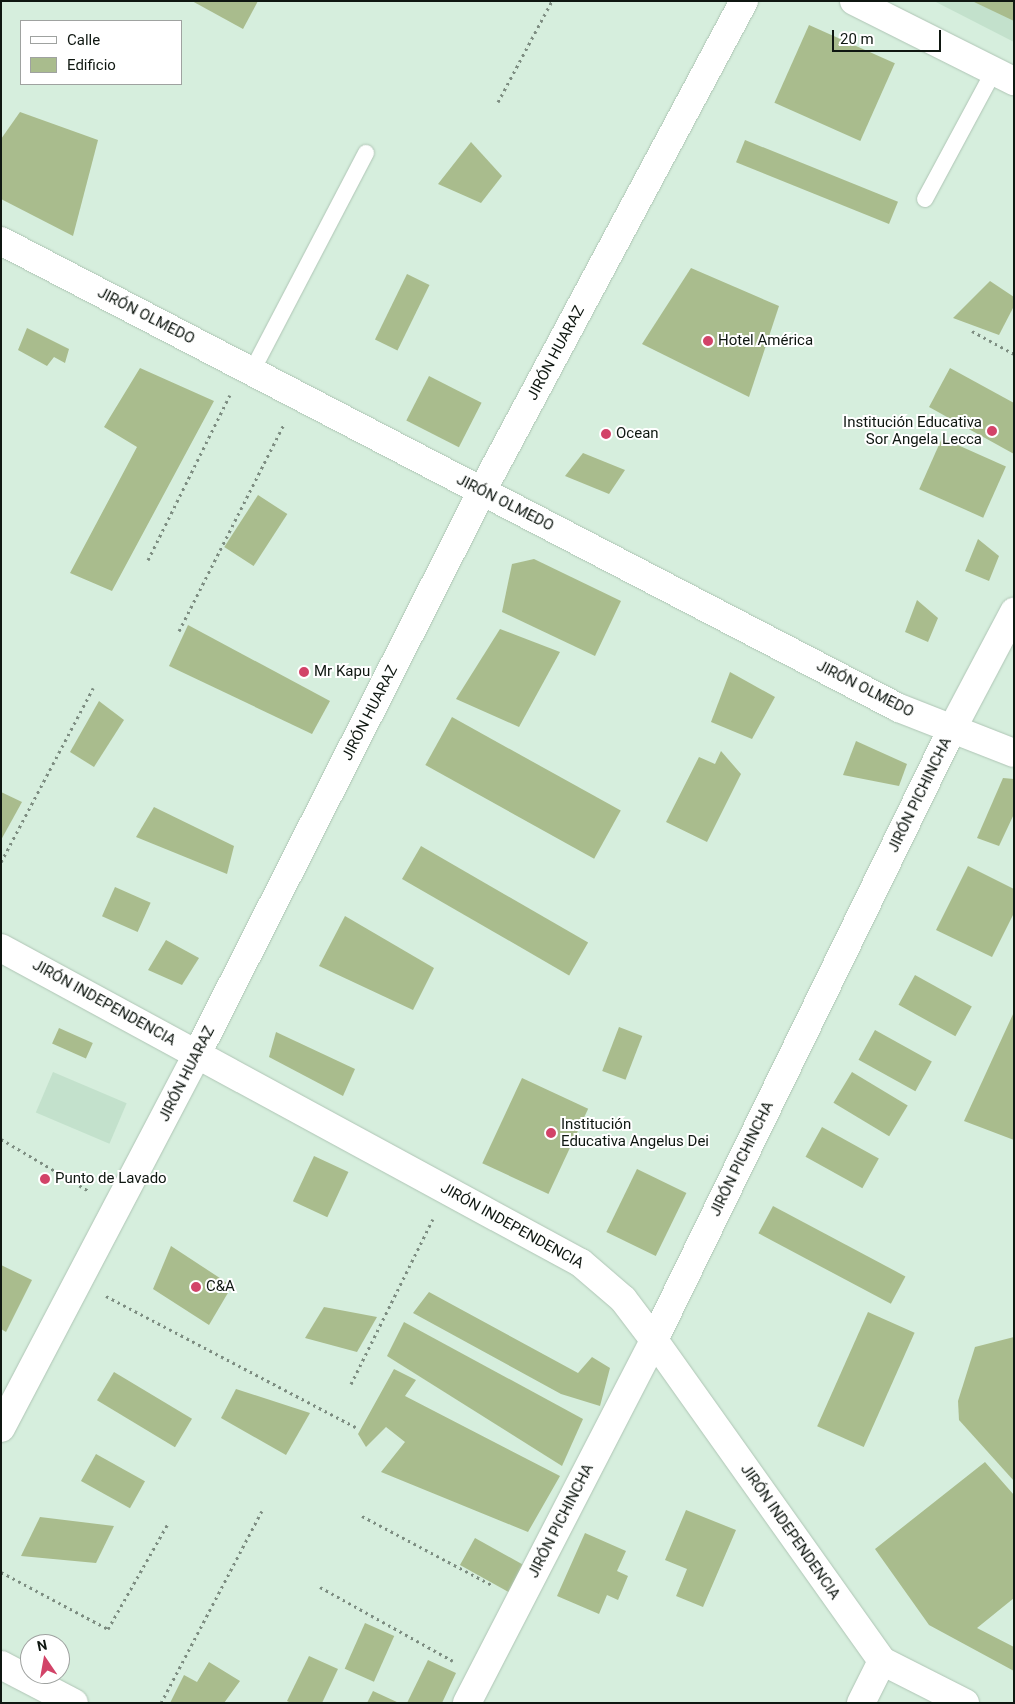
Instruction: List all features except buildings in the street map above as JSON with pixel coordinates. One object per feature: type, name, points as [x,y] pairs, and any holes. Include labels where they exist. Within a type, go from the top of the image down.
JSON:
[{"type":"street","name":"JIRÓN HUARAZ","points":[[1,1428],[197,1054],[482,491],[744,1]]},
{"type":"street","points":[[854,1],[1004,76]]},
{"type":"street","name":"JIRÓN OLMEDO","points":[[1,241],[482,491],[951,731],[1014,753]]},
{"type":"street","name":"JIRÓN PICHINCHA","points":[[467,1703],[654,1340],[951,731],[1014,612]]},
{"type":"street","name":"JIRÓN INDEPENDENCIA","points":[[1,948],[581,1263],[623,1299],[882,1661],[965,1703]]},
{"type":"street","points":[[861,1703],[882,1661]]},
{"type":"street","points":[[1,1665],[74,1703]]},
{"type":"lane","points":[[925,199],[1004,76]]},
{"type":"lane","points":[[248,369],[366,153]]},
{"type":"path","points":[[498,102],[552,1]]},
{"type":"path","points":[[972,332],[1014,354]]},
{"type":"path","points":[[148,560],[248,369]]},
{"type":"path","points":[[179,631],[298,396]]},
{"type":"path","points":[[1,862],[93,688]]},
{"type":"path","points":[[1,1139],[117,1207]]},
{"type":"path","points":[[351,1384],[447,1190]]},
{"type":"path","points":[[78,1282],[356,1427]]},
{"type":"path","points":[[161,1703],[262,1511]]},
{"type":"path","points":[[362,1516],[520,1600]]},
{"type":"path","points":[[1,1572],[108,1629],[167,1525]]},
{"type":"path","points":[[320,1587],[481,1676]]},
{"type":"shaded area","points":[[934,1],[1014,1],[1014,42]]},
{"type":"shaded area","points":[[53,1072],[127,1103],[109,1144],[36,1113]]},
{"type":"place","name":"Hotel América","points":[[708,341]]},
{"type":"place","name":"Institución Educativa Sor Angela Lecca","points":[[992,431]]},
{"type":"place","name":"Ocean","points":[[606,434]]},
{"type":"place","name":"Mr Kapu","points":[[304,672]]},
{"type":"place","name":"Institución Educativa Angelus Dei","points":[[551,1133]]},
{"type":"place","name":"Punto de Lavado","points":[[45,1179]]},
{"type":"place","name":"C&A","points":[[196,1287]]}]
